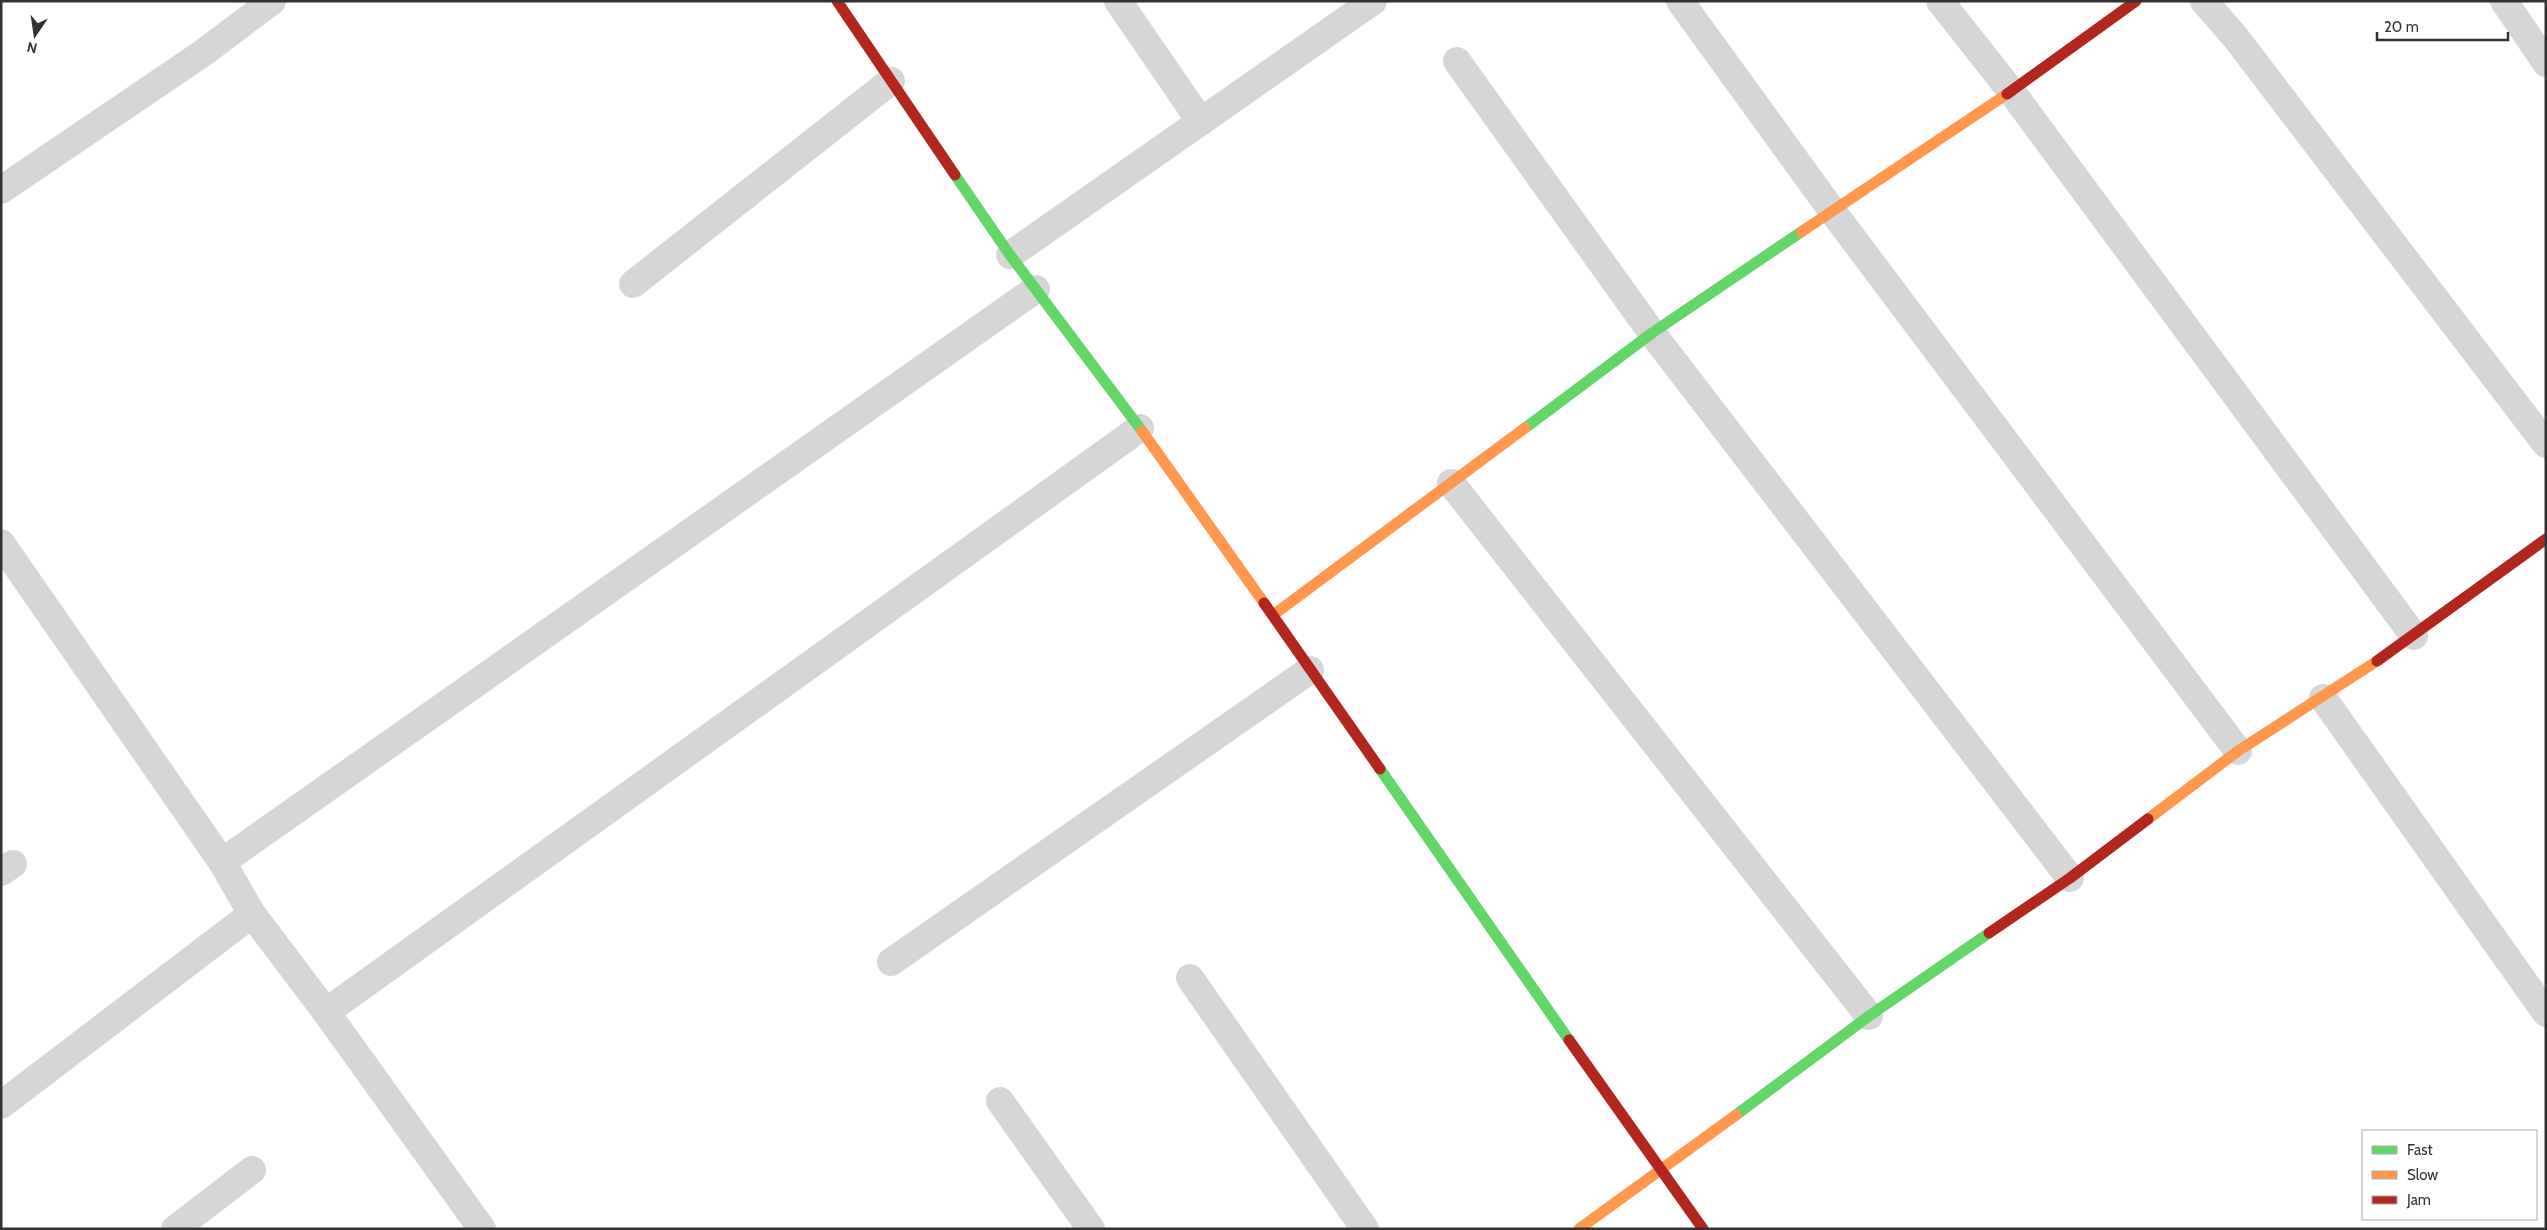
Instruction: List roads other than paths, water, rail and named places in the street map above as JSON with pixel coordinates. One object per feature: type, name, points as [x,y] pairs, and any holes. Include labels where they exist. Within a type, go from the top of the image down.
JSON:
[{"type":"street","points":[[1,190],[203,53],[272,1]]},
{"type":"street","points":[[837,1],[1010,254],[1140,428],[1274,615],[1310,670],[1661,1172],[1703,1229]]},
{"type":"street","points":[[1118,1],[1201,122]]},
{"type":"street","points":[[1010,254],[1373,1]]},
{"type":"street","points":[[1680,1],[1833,212],[2238,751]]},
{"type":"street","points":[[1940,1],[2011,90],[2414,636]]},
{"type":"street","points":[[1274,615],[1652,333],[2011,90],[2136,1]]},
{"type":"street","points":[[2204,1],[2236,38],[2546,444]]},
{"type":"street","points":[[2504,1],[2546,63]]},
{"type":"street","points":[[1457,61],[1652,333],[2070,878]]},
{"type":"street","points":[[633,284],[891,81]]},
{"type":"street","points":[[222,862],[1036,289]]},
{"type":"street","points":[[326,1012],[1140,428]]},
{"type":"street","points":[[1451,483],[1869,1016]]},
{"type":"street","points":[[1579,1229],[1661,1172],[1869,1016],[2070,878],[2238,751],[2323,698],[2414,636],[2546,539]]},
{"type":"street","points":[[1,543],[222,862],[252,914],[326,1012],[482,1229]]},
{"type":"street","points":[[891,962],[1310,670]]},
{"type":"street","points":[[2323,698],[2546,1014]]},
{"type":"street","points":[[1,1105],[252,914]]},
{"type":"street","points":[[1190,978],[1365,1229]]},
{"type":"street","points":[[1000,1101],[1091,1229]]},
{"type":"street","points":[[175,1229],[252,1170]]}]
